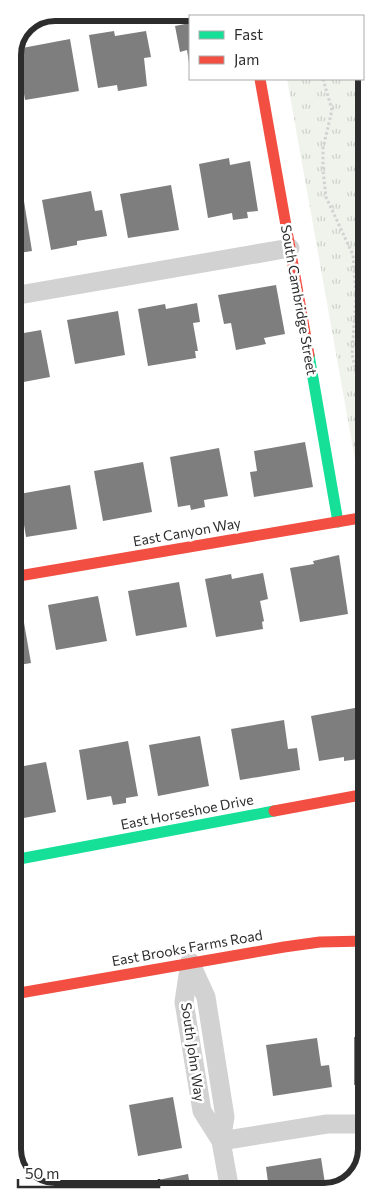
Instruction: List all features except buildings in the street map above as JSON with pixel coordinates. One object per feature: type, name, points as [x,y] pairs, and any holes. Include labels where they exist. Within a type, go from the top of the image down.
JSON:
[{"type":"street","name":"South Cambridge Street","points":[[260,80],[338,522]]},
{"type":"street","points":[[21,295],[290,248]]},
{"type":"street","name":"East Canyon Way","points":[[21,576],[358,518]]},
{"type":"street","name":"East Horseshoe Drive","points":[[21,859],[358,796]]},
{"type":"street","name":"East Brooks Farms Road","points":[[21,993],[190,962],[311,943],[358,942]]},
{"type":"street","name":"South John Way","points":[[190,962],[206,997],[225,1117],[221,1141],[229,1183]]},
{"type":"street","name":"South John Way","points":[[190,962],[184,1002],[202,1111],[221,1141]]},
{"type":"street","points":[[192,1050],[214,1046]]},
{"type":"street","points":[[221,1141],[327,1124],[358,1124]]},
{"type":"path","points":[[323,80],[332,110],[323,148],[326,197],[353,255],[356,286],[352,354],[358,380]]},
{"type":"green space","points":[[287,80],[358,80],[358,476]]},
{"type":"traffic: fast","points":[[309,355],[338,522]]},
{"type":"traffic: fast","points":[[21,859],[274,811]]},
{"type":"traffic: jam","points":[[260,80],[309,355]]},
{"type":"traffic: jam","points":[[21,576],[358,518]]},
{"type":"traffic: jam","points":[[274,811],[358,795]]},
{"type":"traffic: jam","points":[[21,993],[284,947],[320,942],[358,941]]}]
